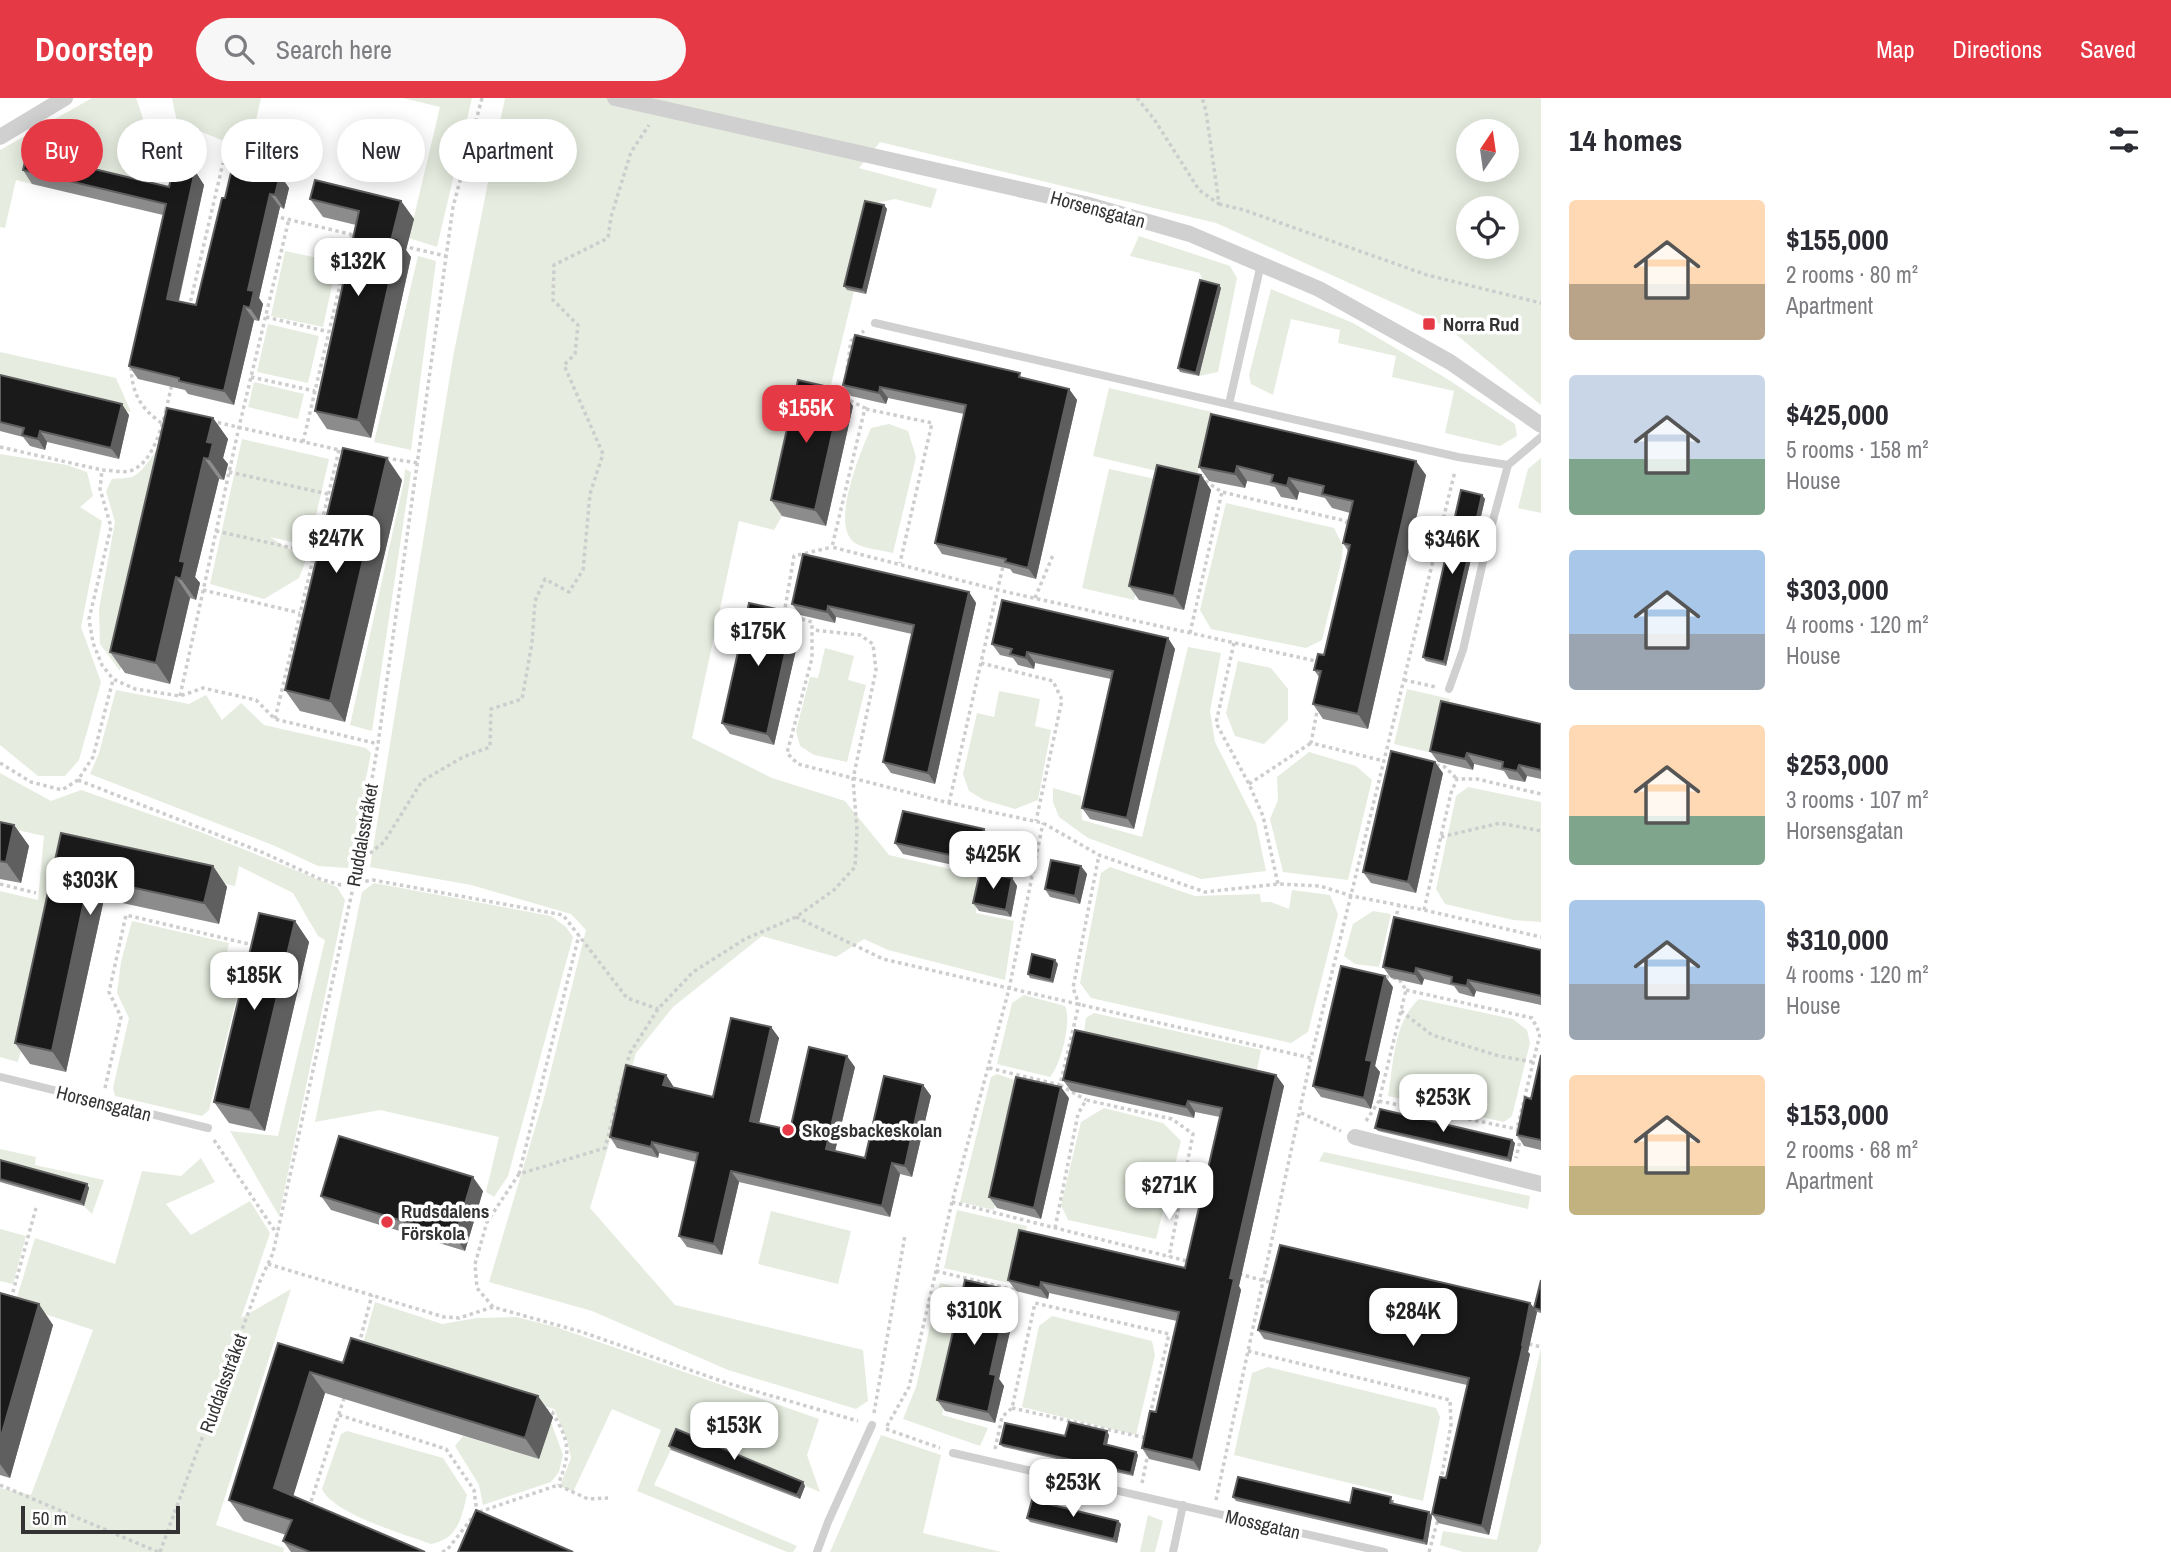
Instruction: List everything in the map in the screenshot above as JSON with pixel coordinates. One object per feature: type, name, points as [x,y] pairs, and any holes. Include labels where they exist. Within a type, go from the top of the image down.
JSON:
[{"type":"street","points":[[0,137],[65,98]]},
{"type":"street","name":"Horsensgatan","points":[[615,98],[1085,204],[1190,234],[1319,289],[1450,362],[1541,425]]},
{"type":"street","points":[[1355,1137],[1541,1184]]},
{"type":"lane","points":[[1229,404],[1261,264]]},
{"type":"lane","points":[[875,323],[1458,457],[1508,465]]},
{"type":"lane","points":[[1449,690],[1463,650],[1508,465],[1541,437]]},
{"type":"lane","name":"Horsensgatan","points":[[0,1077],[208,1128]]},
{"type":"lane","points":[[817,1552],[872,1425]]},
{"type":"lane","name":"Mossgatan","points":[[953,1453],[1384,1552]]},
{"type":"lane","points":[[1173,1552],[1184,1506]]},
{"type":"path","name":"Ruddalsstråket","points":[[159,1552],[273,1253],[354,883],[378,744],[446,256],[458,184],[482,98]]},
{"type":"path","points":[[1137,98],[1154,119],[1199,190],[1219,204],[1244,210],[1427,275],[1541,303]]},
{"type":"path","points":[[1202,98],[1219,204]]},
{"type":"path","points":[[357,863],[384,842],[422,781],[463,757],[490,747],[492,709],[522,699],[532,643],[535,601],[545,579],[569,592],[583,570],[590,494],[603,454],[564,365],[575,354],[578,325],[553,300],[554,265],[608,238],[611,217],[631,152],[659,108]]},
{"type":"path","points":[[187,319],[221,167]]},
{"type":"path","points":[[264,213],[365,237]]},
{"type":"path","points":[[180,696],[239,427],[289,219]]},
{"type":"path","points":[[303,442],[352,234]]},
{"type":"path","points":[[392,244],[446,256]]},
{"type":"path","points":[[265,317],[329,332]]},
{"type":"path","points":[[875,323],[851,341],[843,397],[865,408],[932,423],[900,563]]},
{"type":"path","points":[[131,364],[132,384],[146,413],[163,424]]},
{"type":"path","points":[[251,377],[315,391]]},
{"type":"path","points":[[0,447],[102,470],[128,472],[140,465],[153,447],[163,424],[172,384]]},
{"type":"path","points":[[832,547],[865,408]]},
{"type":"path","points":[[202,419],[352,452]]},
{"type":"path","points":[[275,719],[339,450]]},
{"type":"path","points":[[379,457],[418,463]]},
{"type":"path","points":[[1213,1512],[1311,1058],[1458,457]]},
{"type":"path","points":[[1205,467],[1202,480],[1222,492],[1346,521],[1349,528]]},
{"type":"path","points":[[102,470],[100,489],[111,527],[89,619],[93,643],[102,665],[113,679],[135,688],[180,696],[203,688],[256,700],[275,719],[378,744]]},
{"type":"path","points":[[229,472],[328,494]]},
{"type":"path","points":[[1190,633],[1222,492]]},
{"type":"path","points":[[216,531],[314,553]]},
{"type":"path","points":[[1326,664],[998,590],[832,547],[794,556],[783,614],[813,622],[811,658],[787,753],[798,764],[949,803],[1043,823],[1099,855],[1205,892],[1278,884],[1320,886],[1352,896],[1424,909],[1541,937]]},
{"type":"path","points":[[1035,598],[1053,555]]},
{"type":"path","points":[[949,803],[1004,563]]},
{"type":"path","points":[[203,590],[301,613]]},
{"type":"path","points":[[519,1174],[605,1148],[630,1053],[659,1009],[693,972],[745,939],[796,917],[834,890],[855,867],[857,830],[853,779],[876,670],[873,644],[859,635],[812,630]]},
{"type":"path","points":[[1234,643],[1216,723],[1262,816],[1278,884]]},
{"type":"path","points":[[981,663],[1053,681],[1062,700],[1036,821]]},
{"type":"path","points":[[0,763],[31,782],[62,790],[78,780],[93,757],[113,679]]},
{"type":"path","points":[[1404,680],[1449,690]]},
{"type":"path","points":[[1248,784],[1311,743],[1318,704]]},
{"type":"path","points":[[1311,743],[1384,761]]},
{"type":"path","points":[[1433,764],[1445,767],[1457,779],[1477,779],[1541,793]]},
{"type":"path","points":[[1424,909],[1451,793],[1457,779]]},
{"type":"path","points":[[78,780],[264,853],[320,879],[341,885],[373,880],[563,915],[627,998],[659,1009]]},
{"type":"path","points":[[886,1429],[909,1387],[952,1202],[1009,989],[1043,823]]},
{"type":"path","points":[[1441,837],[1500,823],[1541,831]]},
{"type":"path","points":[[1060,1085],[1079,1004],[1073,988],[1099,855]]},
{"type":"path","points":[[0,884],[36,893]]},
{"type":"path","points":[[1394,929],[1399,905]]},
{"type":"path","points":[[102,1102],[121,1017],[108,992],[126,915],[255,946]]},
{"type":"path","points":[[796,917],[883,959],[1311,1058]]},
{"type":"path","points":[[493,1307],[477,1288],[475,1264],[487,1222],[519,1174],[579,935]]},
{"type":"path","points":[[1384,976],[1387,964]]},
{"type":"path","points":[[1372,974],[1399,979],[1406,990],[1532,1018],[1539,1034],[1517,1129],[1520,1141],[1511,1177]]},
{"type":"path","points":[[1301,1113],[1355,1137],[1379,1101],[1406,990]]},
{"type":"path","points":[[1401,1012],[1432,1035],[1499,1056],[1533,1062]]},
{"type":"path","points":[[988,1068],[1060,1085],[1086,1100],[1171,1119],[1193,1134],[1169,1257]]},
{"type":"path","points":[[1055,1228],[1078,1114],[1086,1100]]},
{"type":"path","points":[[1379,1101],[1517,1129]]},
{"type":"path","points":[[208,1128],[221,1153],[277,1234]]},
{"type":"path","points":[[952,1202],[1196,1264]]},
{"type":"path","points":[[11,1299],[36,1208]]},
{"type":"path","points":[[872,1425],[905,1235]]},
{"type":"path","points":[[268,1264],[444,1317],[459,1318],[493,1307],[583,1332],[727,1383],[886,1429],[953,1453]]},
{"type":"path","points":[[936,1271],[1026,1292]]},
{"type":"path","points":[[1237,1274],[1277,1284]]},
{"type":"path","points":[[357,1350],[372,1295]]},
{"type":"path","points":[[1031,1298],[1035,1303],[1169,1334],[1148,1426]]},
{"type":"path","points":[[992,1462],[1002,1417],[1012,1408],[1035,1303]]},
{"type":"path","points":[[1528,1344],[1541,1347]]},
{"type":"path","points":[[1248,1352],[1450,1400],[1451,1425],[1440,1489]]},
{"type":"path","points":[[320,1513],[308,1508],[346,1389]]},
{"type":"path","points":[[539,1408],[552,1412],[564,1432],[568,1446],[567,1462],[558,1485]]},
{"type":"path","points":[[1012,1408],[1151,1440],[1150,1433]]},
{"type":"path","points":[[339,1415],[446,1450],[474,1490],[476,1513]]},
{"type":"path","points":[[1139,1496],[1149,1451]]},
{"type":"path","points":[[0,1485],[159,1552]]},
{"type":"path","points":[[442,1552],[447,1550],[476,1513],[558,1485],[588,1499],[608,1498]]},
{"type":"path","points":[[1429,1552],[1438,1522],[1438,1512]]},
{"type":"path","points":[[476,1513],[488,1518]]},
{"type":"shaded area","points":[[92,98],[136,98],[143,119],[117,119],[117,182],[153,182],[153,195],[99,182],[103,182],[103,119],[55,119]]},
{"type":"shaded area","points":[[172,98],[261,98],[256,119],[221,119],[221,140],[207,134],[207,119],[176,119]]},
{"type":"shaded area","points":[[403,98],[472,98],[467,119],[439,119],[439,182],[452,182],[437,247],[409,238],[422,182],[425,182],[425,170],[440,107]]},
{"type":"shaded area","points":[[505,98],[1541,98],[1541,405],[1447,327],[1216,223],[880,142],[859,168],[937,189],[931,208],[895,199],[868,205],[847,289],[854,291],[827,401],[782,516],[774,530],[739,521],[692,738],[772,778],[845,801],[889,855],[980,876],[976,913],[1014,921],[1005,980],[888,950],[864,939],[836,957],[762,936],[673,1007],[636,1053],[590,1208],[675,1305],[863,1350],[868,1401],[856,1409],[728,1370],[592,1311],[489,1282],[544,1098],[586,930],[571,914],[471,885],[370,867],[453,357],[488,182],[577,182],[577,119],[501,119]]},
{"type":"shaded area","points":[[21,138],[21,181],[16,180],[5,228],[0,227],[0,150]]},
{"type":"shaded area","points":[[1139,236],[1230,266],[1237,278],[1218,372],[1199,376],[1221,288],[1203,283],[1200,273],[1130,256]]},
{"type":"shaded area","points":[[285,251],[337,262],[323,327],[271,316]]},
{"type":"shaded area","points":[[418,256],[436,261],[411,450],[374,442]]},
{"type":"shaded area","points":[[1271,289],[1353,323],[1449,380],[1515,424],[1517,436],[1500,446],[1445,433],[1454,391],[1392,377],[1396,356],[1338,343],[1340,330],[1291,319],[1273,395],[1251,384],[1249,375]]},
{"type":"shaded area","points":[[268,324],[319,336],[308,383],[257,372]]},
{"type":"shaded area","points":[[0,352],[116,378],[131,412],[0,381]]},
{"type":"shaded area","points":[[254,382],[304,394],[298,419],[248,407]]},
{"type":"shaded area","points":[[1109,388],[1212,412],[1196,480],[1093,456]]},
{"type":"shaded area","points":[[889,424],[908,431],[916,457],[893,553],[855,543],[848,534],[845,521],[850,488],[871,428]]},
{"type":"shaded area","points":[[176,431],[120,671],[100,644],[99,609],[115,522],[106,491],[112,479],[132,477],[140,471],[164,439]]},
{"type":"shaded area","points":[[242,439],[329,459],[309,546],[270,537],[306,560],[299,578],[264,599],[210,584]]},
{"type":"shaded area","points":[[0,454],[67,465],[87,472],[93,496],[80,507],[102,521],[81,627],[101,682],[79,760],[65,776],[38,776],[0,745]]},
{"type":"shaded area","points":[[1541,458],[1541,513],[1518,508],[1528,469]]},
{"type":"shaded area","points":[[405,469],[411,472],[372,731],[350,725]]},
{"type":"shaded area","points":[[1109,469],[1160,480],[1134,600],[1082,588]]},
{"type":"shaded area","points":[[1226,503],[1334,528],[1343,546],[1342,558],[1322,640],[1306,648],[1211,629],[1200,610]]},
{"type":"shaded area","points":[[1188,647],[1221,653],[1210,711],[1215,742],[1256,823],[1266,871],[1201,879],[1088,838],[1059,817],[1053,802],[1053,788],[1081,796],[1082,820],[1142,837]]},
{"type":"shaded area","points":[[825,648],[854,656],[848,680],[866,685],[847,762],[814,755],[800,746],[796,731],[810,677],[818,678]]},
{"type":"shaded area","points":[[1238,661],[1271,668],[1288,689],[1288,720],[1264,744],[1235,736],[1226,713]]},
{"type":"shaded area","points":[[1407,689],[1450,699],[1437,754],[1394,744]]},
{"type":"shaded area","points":[[116,690],[189,704],[206,695],[222,720],[241,703],[264,725],[366,748],[371,753],[348,868],[318,866],[275,846],[90,774],[99,753]]},
{"type":"shaded area","points":[[999,691],[1040,699],[1035,726],[1051,730],[1038,800],[1015,809],[984,800],[969,791],[963,774],[977,713],[994,717]]},
{"type":"shaded area","points":[[1309,752],[1356,766],[1372,780],[1348,880],[1283,872],[1270,819],[1278,800],[1277,777]]},
{"type":"shaded area","points":[[0,773],[51,801],[81,790],[198,831],[337,887],[345,900],[279,1216],[230,1131],[278,1136],[325,940],[318,936],[293,893],[239,866],[235,886],[73,849],[18,1062],[0,1057],[0,891],[38,900],[44,836],[0,826]]},
{"type":"shaded area","points":[[1468,787],[1541,802],[1541,922],[1513,920],[1445,904],[1436,889],[1456,796]]},
{"type":"shaded area","points":[[1110,867],[1195,896],[1260,894],[1261,902],[1271,902],[1289,909],[1292,890],[1330,895],[1338,914],[1308,1032],[1291,1043],[1091,998],[1080,983],[1101,873]]},
{"type":"shaded area","points":[[374,883],[551,916],[566,927],[573,937],[508,1176],[494,1197],[486,1192],[499,1137],[380,1110],[315,1122],[362,892]]},
{"type":"shaded area","points":[[1373,911],[1391,914],[1379,967],[1355,964],[1344,956],[1353,924]]},
{"type":"shaded area","points":[[132,921],[229,943],[219,987],[238,992],[209,1110],[202,1116],[115,1096],[113,1088],[129,1018],[117,993],[121,962]]},
{"type":"shaded area","points":[[1024,995],[1065,1006],[1067,1022],[1064,1043],[1050,1077],[997,1064],[1012,1003]]},
{"type":"shaded area","points":[[1419,999],[1513,1019],[1527,1030],[1530,1043],[1512,1116],[1504,1122],[1388,1096],[1399,1032],[1410,1009]]},
{"type":"shaded area","points":[[1094,1013],[1261,1050],[1255,1078],[1083,1039],[1086,1018]]},
{"type":"shaded area","points":[[997,1074],[1020,1082],[994,1210],[960,1202],[991,1077]]},
{"type":"shaded area","points":[[1104,1108],[1163,1123],[1181,1141],[1156,1239],[1068,1220],[1061,1205],[1081,1122]]},
{"type":"shaded area","points":[[0,1149],[36,1157],[35,1165],[104,1180],[92,1214],[84,1206],[89,1188],[0,1163]]},
{"type":"shaded area","points":[[1324,1152],[1530,1196],[1528,1209],[1319,1161]]},
{"type":"shaded area","points":[[201,1158],[215,1182],[166,1204],[191,1235],[250,1201],[270,1233],[241,1318],[291,1289],[216,1525],[284,1548],[283,1552],[0,1552],[0,1488],[31,1495],[93,1330],[15,1304],[35,1238],[115,1264],[142,1171],[181,1176]]},
{"type":"shaded area","points":[[957,1210],[1027,1226],[1013,1284],[944,1268]]},
{"type":"shaded area","points":[[771,1211],[851,1231],[838,1284],[758,1264]]},
{"type":"shaded area","points":[[0,1229],[26,1236],[13,1284],[0,1281]]},
{"type":"shaded area","points":[[940,1283],[969,1290],[942,1415],[988,1428],[980,1446],[903,1419],[916,1387]]},
{"type":"shaded area","points":[[375,1302],[442,1324],[477,1318],[516,1317],[556,1327],[819,1419],[807,1455],[820,1492],[679,1433],[654,1485],[797,1546],[793,1552],[787,1552],[637,1491],[661,1430],[612,1409],[573,1492],[560,1486],[571,1458],[567,1440],[554,1409],[361,1351]]},
{"type":"shaded area","points":[[1052,1316],[1152,1341],[1155,1355],[1136,1435],[1022,1407],[1039,1326]]},
{"type":"shaded area","points":[[1541,1348],[1541,1543],[1537,1552],[1463,1552],[1440,1545],[1443,1531],[1497,1540]]},
{"type":"shaded area","points":[[1268,1367],[1436,1408],[1440,1417],[1423,1501],[1234,1455],[1252,1373]]},
{"type":"shaded area","points":[[551,1422],[563,1455],[559,1472],[551,1482],[483,1505],[479,1485],[455,1446],[463,1436],[539,1459]]},
{"type":"shaded area","points":[[347,1431],[443,1458],[467,1495],[453,1533],[431,1544],[354,1515],[329,1498],[322,1489],[341,1434]]},
{"type":"shaded area","points":[[881,1435],[941,1455],[923,1533],[1001,1552],[830,1552]]},
{"type":"shaded area","points":[[1148,1515],[1163,1521],[1155,1552],[1140,1552]]},
{"type":"building","points":[[103,171],[117,175],[117,182],[148,182],[169,187],[170,182],[193,182],[167,299],[196,305],[222,198],[225,198],[229,182],[278,182],[275,195],[270,194],[248,290],[254,291],[250,308],[244,306],[224,391],[129,366],[166,204],[73,182],[103,182]]},
{"type":"building","points":[[314,182],[323,182],[401,201],[392,237],[399,239],[358,420],[315,411],[359,211],[310,199]]},
{"type":"building","points":[[865,201],[884,205],[863,290],[844,286]]},
{"type":"building","points":[[1200,280],[1219,285],[1196,373],[1178,368]]},
{"type":"building","points":[[855,335],[1020,373],[1019,377],[1069,389],[1028,568],[1005,562],[1006,559],[935,543],[966,405],[880,387],[879,393],[843,385]]},
{"type":"building","points":[[0,375],[122,404],[111,448],[40,431],[38,439],[22,435],[24,428],[0,422]]},
{"type":"building","points":[[798,380],[842,390],[815,510],[771,500]]},
{"type":"building","points":[[167,408],[213,418],[207,442],[213,443],[209,459],[204,458],[180,561],[185,562],[181,579],[176,577],[156,663],[110,652]]},
{"type":"building","points":[[1211,414],[1416,461],[1358,714],[1313,704],[1321,671],[1314,670],[1318,654],[1324,655],[1350,545],[1343,543],[1353,501],[1322,494],[1324,486],[1289,478],[1287,486],[1271,482],[1273,475],[1237,466],[1235,474],[1199,467]]},
{"type":"building","points":[[343,448],[387,458],[330,701],[285,690]]},
{"type":"building","points":[[1157,465],[1201,475],[1174,596],[1129,586]]},
{"type":"building","points":[[1461,490],[1482,495],[1444,662],[1423,657]]},
{"type":"building","points":[[803,554],[969,592],[928,773],[883,762],[914,625],[828,606],[827,612],[792,604]]},
{"type":"building","points":[[1002,600],[1168,638],[1127,818],[1082,808],[1113,671],[1027,652],[1026,658],[1010,654],[1012,649],[992,644]]},
{"type":"building","points":[[749,603],[794,613],[767,734],[722,723]]},
{"type":"building","points":[[1441,701],[1541,724],[1541,770],[1519,765],[1517,771],[1502,768],[1503,762],[1467,753],[1465,759],[1430,751]]},
{"type":"building","points":[[1391,751],[1435,762],[1408,882],[1363,872]]},
{"type":"building","points":[[903,811],[984,829],[977,861],[895,843]]},
{"type":"building","points":[[0,822],[14,825],[6,862],[0,861]]},
{"type":"building","points":[[61,833],[213,866],[204,903],[89,878],[52,1051],[15,1043]]},
{"type":"building","points":[[1051,860],[1081,866],[1075,896],[1045,889]]},
{"type":"building","points":[[980,872],[1012,878],[1006,910],[973,903]]},
{"type":"building","points":[[259,913],[295,921],[250,1110],[214,1102]]},
{"type":"building","points":[[1394,917],[1541,950],[1541,996],[1468,980],[1467,986],[1451,983],[1452,977],[1416,968],[1415,974],[1383,967]]},
{"type":"building","points":[[1032,954],[1055,960],[1051,980],[1028,974]]},
{"type":"building","points":[[1341,966],[1385,976],[1366,1060],[1372,1061],[1364,1098],[1313,1086]]},
{"type":"building","points":[[731,1018],[771,1027],[750,1121],[790,1130],[809,1047],[847,1056],[826,1149],[865,1158],[884,1076],[923,1085],[905,1166],[892,1163],[882,1206],[731,1171],[714,1244],[679,1236],[698,1153],[652,1142],[651,1147],[610,1137],[626,1065],[666,1075],[663,1085],[713,1097]]},
{"type":"building","points":[[1075,1030],[1276,1075],[1230,1278],[1234,1279],[1193,1460],[1142,1448],[1150,1411],[1156,1412],[1179,1312],[1041,1282],[1040,1288],[1008,1280],[1019,1230],[1185,1268],[1222,1108],[1188,1101],[1186,1107],[1063,1080]]},
{"type":"building","points":[[1541,1055],[1541,1140],[1517,1135],[1525,1097],[1531,1099]]},
{"type":"building","points":[[1016,1077],[1061,1087],[1034,1208],[989,1197]]},
{"type":"building","points":[[1380,1109],[1512,1140],[1508,1158],[1375,1128]]},
{"type":"building","points":[[339,1136],[473,1177],[455,1237],[321,1196]]},
{"type":"building","points":[[0,1160],[87,1184],[81,1202],[0,1179]]},
{"type":"building","points":[[1280,1245],[1530,1303],[1482,1526],[1432,1514],[1440,1477],[1446,1478],[1469,1378],[1258,1330]]},
{"type":"building","points":[[965,1280],[1009,1290],[990,1374],[996,1375],[988,1412],[937,1400]]},
{"type":"building","points":[[1541,1280],[1541,1310],[1534,1308]]},
{"type":"building","points":[[0,1293],[39,1304],[0,1440]]},
{"type":"building","points":[[351,1338],[538,1396],[525,1438],[310,1372],[274,1488],[425,1552],[310,1552],[283,1541],[292,1520],[229,1500],[278,1343],[343,1363]]},
{"type":"building","points":[[1069,1422],[1107,1431],[1104,1444],[1136,1452],[1131,1473],[1000,1444],[1005,1423],[1065,1436]]},
{"type":"building","points":[[676,1429],[803,1482],[797,1495],[669,1446]]},
{"type":"building","points":[[1238,1477],[1350,1503],[1353,1488],[1391,1497],[1390,1503],[1429,1512],[1424,1541],[1233,1497]]},
{"type":"building","points":[[1032,1500],[1118,1521],[1114,1539],[1027,1518]]},
{"type":"building","points":[[476,1510],[573,1552],[458,1552]]},
{"type":"place","name":"Norra Rud","points":[[1429,324]]},
{"type":"place","name":"Skogsbackeskolan","points":[[788,1130]]},
{"type":"place","name":"Rudsdalens Förskola","points":[[387,1222]]}]
